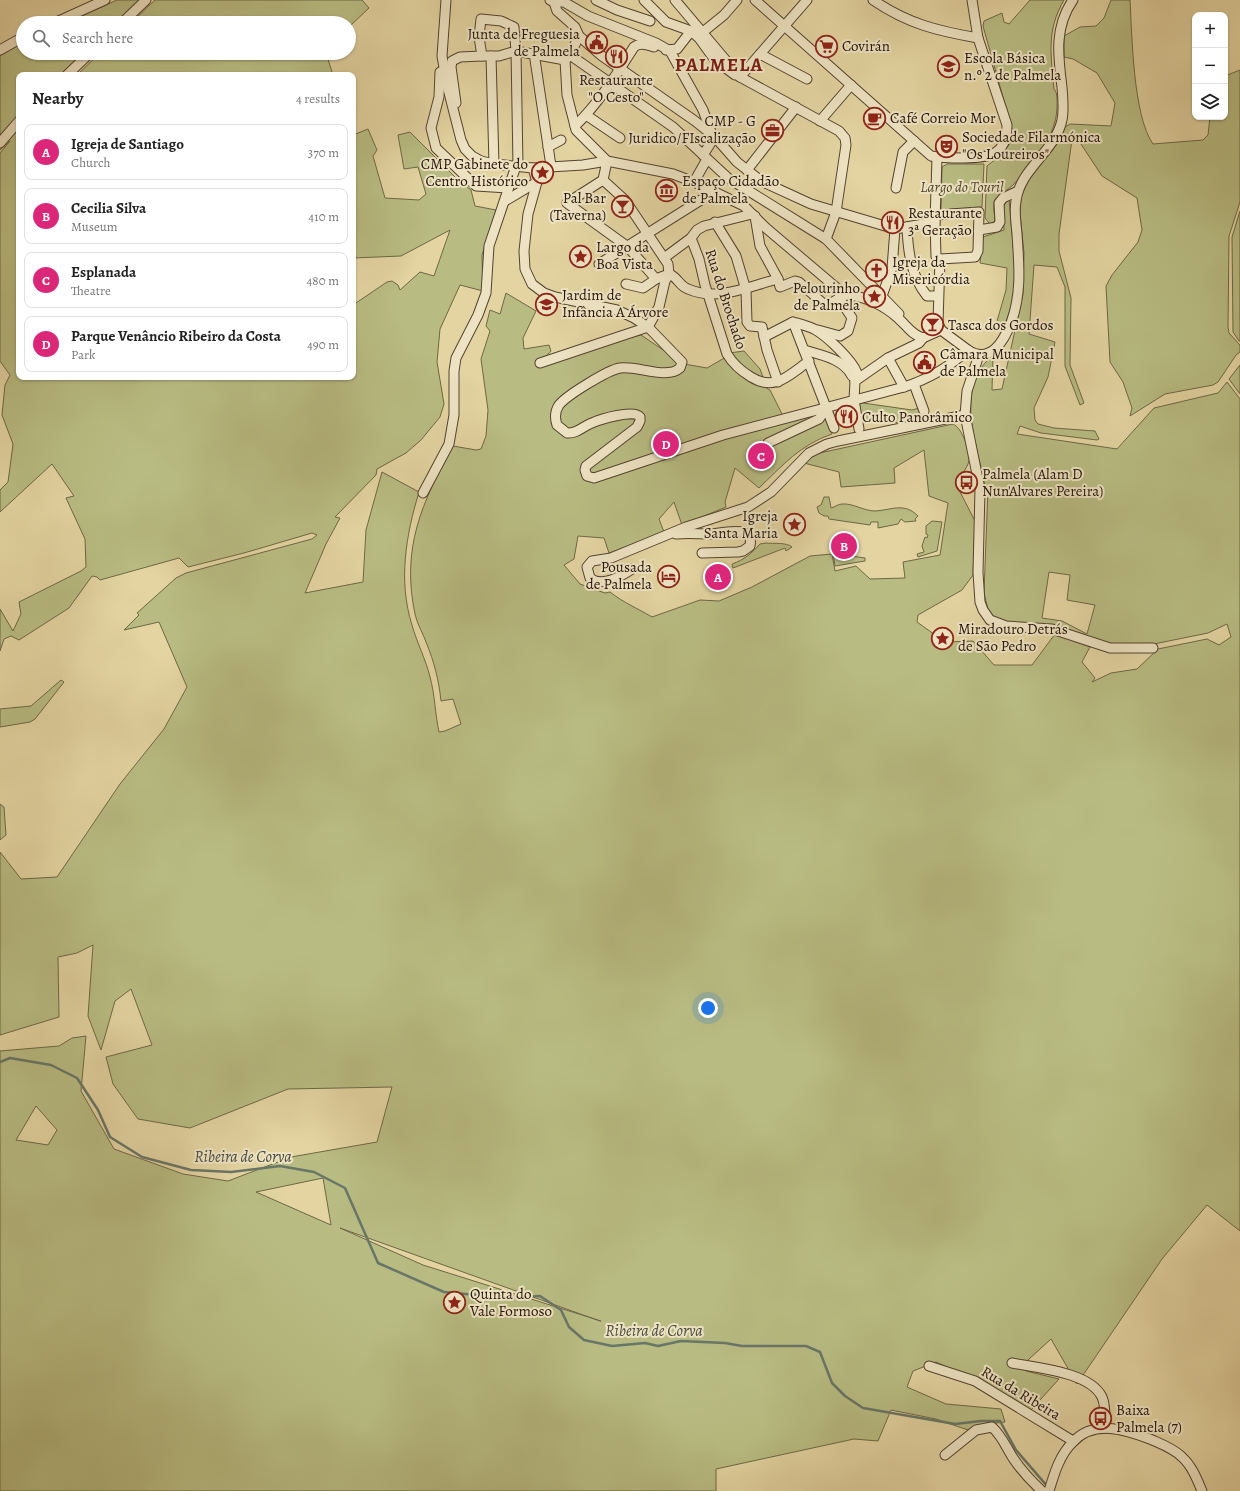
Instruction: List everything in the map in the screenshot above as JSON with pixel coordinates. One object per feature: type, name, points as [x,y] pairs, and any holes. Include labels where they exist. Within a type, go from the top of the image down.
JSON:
[{"type":"street","points":[[70,16],[105,0]]},
{"type":"street","points":[[129,16],[146,0]]},
{"type":"street","points":[[446,0],[440,92],[431,128],[436,148],[476,186],[508,188]]},
{"type":"street","points":[[596,0],[616,10],[650,21]]},
{"type":"street","points":[[644,0],[666,22],[691,31],[699,38],[721,66],[839,131],[846,141],[836,212],[826,239]]},
{"type":"street","points":[[675,0],[740,77]]},
{"type":"street","points":[[703,32],[724,16],[737,0]]},
{"type":"street","points":[[755,0],[931,156],[980,158],[993,155],[1000,149],[1007,136],[1007,125],[978,38],[972,0]]},
{"type":"street","points":[[740,77],[807,0]]},
{"type":"street","points":[[873,0],[900,17],[916,24],[934,30],[978,38]]},
{"type":"street","points":[[940,260],[938,323],[941,330],[968,350],[979,355],[993,351],[1001,342],[1008,330],[1018,301],[1019,272],[1015,211],[1018,191],[1028,173],[1054,141],[1062,121],[1063,103],[1058,36],[1064,16],[1073,0]]},
{"type":"street","points":[[552,1],[557,11],[575,27],[579,36],[620,69],[653,90],[737,162],[761,180],[811,204],[895,229],[907,227],[935,218],[979,212],[978,251],[975,257],[937,259],[935,218],[936,157]]},
{"type":"street","points":[[552,1],[564,2],[588,16],[656,43],[670,51],[703,110],[713,141],[694,182]]},
{"type":"street","points":[[610,25],[616,10]]},
{"type":"street","points":[[423,493],[449,444],[454,420],[454,371],[456,358],[480,310],[486,293],[489,246],[508,188],[517,166],[516,51],[514,27],[501,21],[481,19],[479,37],[487,56],[494,164]]},
{"type":"street","points":[[575,126],[586,115],[610,84],[637,44],[644,44],[670,51],[680,46],[691,31]]},
{"type":"street","points":[[579,36],[568,58],[567,95],[576,130],[607,161]]},
{"type":"street","points":[[0,50],[16,41]]},
{"type":"street","points":[[456,120],[452,61],[460,56],[504,55],[516,51],[568,58],[610,84],[673,127],[728,178],[826,239],[857,274],[896,310],[908,329]]},
{"type":"street","points":[[534,53],[552,166]]},
{"type":"street","points":[[760,54],[807,79]]},
{"type":"street","points":[[442,56],[447,85],[456,120],[465,149],[472,156],[494,164],[534,168],[583,165],[607,161],[667,172],[694,182],[744,206],[766,228],[845,296],[882,307],[900,319],[913,334],[923,338]]},
{"type":"street","points":[[70,72],[83,60]]},
{"type":"street","points":[[820,120],[851,85]]},
{"type":"street","points":[[747,170],[796,107]]},
{"type":"street","points":[[586,115],[620,138]]},
{"type":"street","points":[[0,143],[16,124]]},
{"type":"street","points":[[548,147],[561,140]]},
{"type":"street","points":[[896,188],[903,152],[914,141]]},
{"type":"street","points":[[607,161],[603,180],[567,203],[628,247],[656,279]]},
{"type":"street","points":[[534,168],[536,182],[528,214],[524,251],[525,269],[532,284],[544,293],[555,297],[617,310],[634,318],[648,327],[678,356],[682,362],[682,365],[678,370],[663,372],[630,367],[612,369],[559,405],[556,415],[557,425],[567,433],[572,433],[593,422],[616,416],[633,413],[640,417],[637,427],[586,466],[585,470],[587,476],[594,478],[723,435],[914,384],[946,368],[968,350]]},
{"type":"street","points":[[540,363],[648,327],[659,307],[665,281],[669,274],[668,264],[625,200],[603,180]]},
{"type":"street","points":[[505,200],[536,182]]},
{"type":"street","points":[[599,264],[628,247],[647,232],[704,198],[710,191]]},
{"type":"street","points":[[979,230],[997,227],[1000,222],[999,203],[1007,195],[1018,191]]},
{"type":"street","points":[[664,258],[691,238],[697,230],[715,222],[754,215]]},
{"type":"street","points":[[754,215],[760,246],[779,283]]},
{"type":"street","points":[[715,222],[736,256],[746,290],[747,322],[750,326],[762,327],[778,382],[809,361]]},
{"type":"street","points":[[907,227],[908,246],[916,282],[926,296],[938,296]]},
{"type":"street","points":[[882,296],[892,268],[895,229]]},
{"type":"street","name":"Rua do Brochado","points":[[691,238],[700,259],[707,293],[727,354],[746,374],[760,383],[767,385],[778,382]]},
{"type":"street","points":[[626,284],[643,288],[656,279],[669,274],[676,276],[686,288],[694,292],[715,294],[795,281],[799,282],[826,306],[845,296]]},
{"type":"street","points":[[764,337],[793,322],[840,336],[848,331],[852,318],[848,313],[845,296]]},
{"type":"street","points":[[793,322],[834,428]]},
{"type":"street","points":[[814,329],[838,350],[856,369],[857,373],[854,400],[859,429]]},
{"type":"street","points":[[855,381],[888,358],[919,343],[923,338],[941,330]]},
{"type":"street","points":[[804,350],[838,361],[848,369],[855,381]]},
{"type":"street","points":[[979,355],[967,391],[965,415],[980,489],[979,596],[983,610],[993,622],[1012,627],[1052,629],[1110,648],[1153,648]]},
{"type":"street","points":[[888,358],[904,387]]},
{"type":"street","points":[[914,384],[924,411]]},
{"type":"street","points":[[768,443],[818,419],[827,407]]},
{"type":"street","points":[[632,569],[616,578],[601,582],[590,578],[587,568],[592,560],[611,558],[686,527],[748,508],[771,492],[802,459],[818,447],[838,441],[965,415]]},
{"type":"street","points":[[668,534],[688,532],[712,534],[740,531],[748,535],[750,539],[750,546],[743,551],[702,553]]},
{"type":"street","points":[[1012,1362],[1072,1376],[1088,1383],[1102,1397],[1105,1428]]},
{"type":"street","name":"Rua da Ribeira","points":[[930,1366],[975,1381],[1073,1441]]},
{"type":"street","points":[[945,1455],[976,1430],[992,1427],[1000,1434],[1014,1458],[1031,1482],[1042,1491]]},
{"type":"street","points":[[1049,1491],[1065,1452],[1073,1441],[1091,1431],[1105,1428],[1127,1430],[1174,1450],[1189,1465],[1202,1491]]},
{"type":"green space","points":[[117,0],[142,0],[127,16],[82,16]]},
{"type":"green space","points":[[155,0],[362,0],[369,8],[356,20],[356,16],[138,16]]},
{"type":"green space","points":[[1030,0],[1064,0],[1054,22],[1051,43],[1057,109],[1048,140],[1042,150],[1014,184],[999,195],[995,200],[995,221],[990,224],[985,218],[987,166],[1000,156],[1007,148],[1012,139],[1013,133],[983,26],[984,21],[1002,13],[1004,22],[1009,24]]},
{"type":"green space","points":[[1111,0],[1130,0],[1137,95],[1146,131],[1153,144],[1203,140],[1208,135],[1210,120],[1228,120],[1228,75],[1240,70],[1240,202],[1229,236],[1228,327],[1229,333],[1240,345],[1240,352],[1236,355],[1218,382],[1213,385],[1165,394],[1130,416],[1132,408],[1123,382],[1110,362],[1106,286],[1112,275],[1138,242],[1142,230],[1137,198],[1102,176],[1073,132],[1059,234],[1059,251],[1071,298],[1070,365],[1084,403],[1080,405],[1065,366],[1065,287],[1057,267],[1034,265],[1029,334],[1055,342],[1048,377],[1034,408],[1035,420],[1038,424],[1054,428],[1095,431],[1099,439],[1097,440],[1041,433],[1020,426],[1017,434],[1117,449],[1154,408],[1218,393],[1227,382],[1240,399],[1240,1231],[1207,1205],[1162,1259],[1077,1384],[1051,1339],[1028,1360],[1026,1371],[1059,1379],[1031,1410],[1013,1398],[936,1362],[913,1371],[907,1387],[946,1404],[1001,1409],[1005,1422],[981,1425],[968,1430],[936,1419],[891,1410],[878,1441],[854,1439],[716,1469],[716,1491],[0,1491],[0,1051],[59,1046],[72,1038],[86,1036],[81,1091],[114,1149],[183,1174],[228,1181],[291,1157],[377,1142],[392,1087],[288,1089],[190,1128],[138,1119],[113,1084],[106,1057],[152,1045],[131,989],[115,1001],[101,1050],[88,1016],[93,945],[77,953],[58,957],[59,1017],[0,1035],[0,852],[21,879],[57,877],[120,784],[164,729],[187,687],[159,622],[124,630],[139,615],[137,613],[176,578],[186,573],[312,539],[317,535],[312,533],[244,553],[188,567],[179,558],[100,580],[97,577],[92,576],[69,608],[19,640],[11,636],[4,639],[0,651],[0,609],[13,631],[21,614],[19,602],[81,571],[86,567],[85,539],[66,498],[74,496],[52,464],[0,512],[0,490],[8,482],[13,444],[2,415],[5,385],[10,375],[0,361],[0,153],[10,141],[0,150],[0,56],[16,46],[16,60],[85,60],[74,72],[16,72],[16,380],[356,380],[356,303],[387,282],[392,281],[398,285],[400,290],[420,272],[434,276],[450,230],[401,256],[356,258],[356,134],[368,129],[377,150],[373,156],[385,198],[419,200],[426,194],[418,167],[404,169],[398,135],[410,132],[456,178],[471,190],[475,206],[496,210],[482,255],[483,291],[460,285],[440,329],[437,362],[444,404],[440,417],[421,440],[406,453],[377,469],[376,475],[335,517],[340,518],[326,544],[305,593],[363,582],[366,530],[382,472],[419,492],[407,541],[405,558],[405,592],[412,625],[432,684],[439,732],[461,724],[453,699],[441,701],[434,664],[416,618],[411,590],[413,547],[417,526],[424,506],[453,446],[476,450],[481,449],[486,436],[488,410],[481,359],[490,331],[486,326],[490,310],[500,314],[506,293],[536,311],[523,338],[524,349],[549,345],[551,351],[541,362],[573,351],[641,335],[684,364],[707,368],[726,357],[740,373],[770,390],[784,418],[826,409],[832,434],[810,444],[792,456],[759,488],[735,468],[725,502],[726,507],[682,525],[674,502],[659,519],[664,532],[609,553],[604,538],[578,536],[574,559],[564,565],[580,584],[605,593],[610,592],[652,617],[700,600],[719,601],[752,587],[810,556],[832,554],[835,571],[856,566],[870,579],[905,578],[903,562],[940,555],[948,503],[929,496],[924,450],[894,468],[895,483],[841,487],[839,472],[804,463],[815,454],[953,424],[962,435],[967,446],[969,456],[968,464],[959,479],[957,486],[975,521],[973,575],[962,590],[918,615],[917,622],[945,642],[973,641],[994,665],[1032,665],[1055,634],[1090,647],[1082,662],[1095,678],[1092,682],[1111,673],[1137,669],[1158,649],[1207,639],[1219,645],[1231,637],[1227,624],[1208,633],[1149,645],[1107,645],[997,621],[988,609],[984,593],[988,489],[985,488],[974,437],[971,402],[973,386],[980,370],[991,357],[993,357],[992,390],[1002,389],[1023,294],[1024,253],[1020,213],[1021,196],[1029,180],[1060,140],[1065,127],[1070,124],[1111,126],[1115,103],[1097,73],[1073,59],[1064,57],[1064,36],[1080,27],[1096,26],[1104,18]],"holes":[[[1049,572],[1070,575],[1067,600],[1095,605],[1087,634],[1062,621],[1042,618]],[[36,1106],[57,1130],[48,1145],[16,1140]],[[323,1178],[331,1225],[256,1192]],[[340,1228],[593,1318],[423,1265]]]},
{"type":"green space","points":[[93,60],[328,60],[332,72],[80,72]]},
{"type":"green space","name":"Largo do Touril","points":[[947,164],[984,164],[982,207],[941,210],[942,167]]},
{"type":"green space","points":[[1009,199],[1017,290],[1003,330],[995,328],[1006,290],[1007,268],[980,263],[983,237],[1004,230],[1003,209],[1004,205]]},
{"type":"green space","points":[[1240,211],[1239,341],[1233,332],[1232,237]]},
{"type":"green space","points":[[744,351],[760,369],[764,380],[744,370],[729,353]]},
{"type":"green space","points":[[1240,365],[1240,394],[1229,379]]},
{"type":"green space","points":[[856,402],[912,410],[919,408],[924,418],[899,423],[859,419]]},
{"type":"green space","points":[[824,497],[829,497],[831,508],[839,504],[846,504],[875,511],[903,508],[908,509],[918,516],[915,519],[916,521],[905,522],[901,519],[898,524],[878,528],[878,522],[871,522],[870,525],[829,519],[828,516],[824,516],[819,513],[817,507],[821,505]]},
{"type":"green space","points":[[932,521],[942,522],[937,551],[918,557],[917,554],[924,552],[922,546],[925,537],[927,538],[928,535],[926,534],[926,526]]},
{"type":"green space","points":[[760,544],[783,544],[792,547],[786,551],[785,548],[733,568],[732,564],[748,556]]},
{"type":"green space","points":[[833,553],[841,554],[841,559],[845,559],[845,555],[865,558],[865,561],[835,566]]},
{"type":"green space","points":[[61,680],[64,682],[35,719],[30,722],[0,727],[0,709],[31,706]]},
{"type":"green space","points":[[0,804],[4,807],[6,835],[0,840]]},
{"type":"waterway","name":"Ribeira de Corva","points":[[0,1062],[10,1058],[51,1065],[77,1078],[98,1110],[110,1137],[142,1157],[191,1170],[231,1172],[280,1166],[314,1172],[345,1188],[378,1263],[444,1292],[508,1298],[540,1296],[561,1310],[569,1327],[584,1340],[612,1346],[645,1343],[658,1346],[681,1341],[725,1343],[742,1346],[806,1346],[820,1352],[832,1383],[845,1396],[863,1408],[955,1424],[981,1421],[1000,1421],[1016,1450],[1048,1487]]},
{"type":"place","name":"Junta de Freguesia de Palmela","points":[[596,43]]},
{"type":"place","name":"Covirán","points":[[826,46]]},
{"type":"place","name":"Restaurante \"O Cesto\"","points":[[616,57]]},
{"type":"place","name":"Escola Básica n.º 2 de Palmela","points":[[949,67]]},
{"type":"place","name":"Café Correio Mor","points":[[874,118]]},
{"type":"place","name":"CMP - G Juridico/FIscalização","points":[[772,130]]},
{"type":"place","name":"Sociedade Filarmónica \"Os Loureiros\"","points":[[947,146]]},
{"type":"place","name":"CMP Gabinete do Centro Histórico","points":[[543,173]]},
{"type":"place","name":"Espaço Cidadão de Palmela","points":[[666,190]]},
{"type":"place","name":"Pal Bar (Taverna)","points":[[622,207]]},
{"type":"place","name":"Restaurante 3ª Geração","points":[[893,222]]},
{"type":"place","name":"Largo da Boa Vista","points":[[581,256]]},
{"type":"place","name":"Igreja da Misericórdia","points":[[876,271]]},
{"type":"place","name":"Pelourinho de Palmela","points":[[875,297]]},
{"type":"place","name":"Jardim de Infância A Árvore","points":[[546,304]]},
{"type":"place","name":"Tasca dos Gordos","points":[[932,325]]},
{"type":"place","name":"Câmara Municipal de Palmela","points":[[924,363]]},
{"type":"place","name":"Culto Panorâmico","points":[[846,417]]},
{"type":"place","name":"Parque Venâncio Ribeiro da Costa","points":[[666,444]]},
{"type":"place","name":"Esplanada","points":[[761,456]]},
{"type":"place","name":"Palmela (Alam D Nun'Alvares Pereira)","points":[[967,483]]},
{"type":"place","name":"Igreja Santa Maria","points":[[794,525]]},
{"type":"place","name":"Cecilia Silva","points":[[844,546]]},
{"type":"place","name":"Pousada de Palmela","points":[[668,576]]},
{"type":"place","name":"Igreja de Santiago","points":[[718,577]]},
{"type":"place","name":"Miradouro Detrás de São Pedro","points":[[943,638]]},
{"type":"place","name":"Quinta do Vale Formoso","points":[[454,1303]]},
{"type":"place","name":"Baixa Palmela (7)","points":[[1100,1419]]},
{"type":"district","name":"PALMELA","points":[[719,65]]}]
